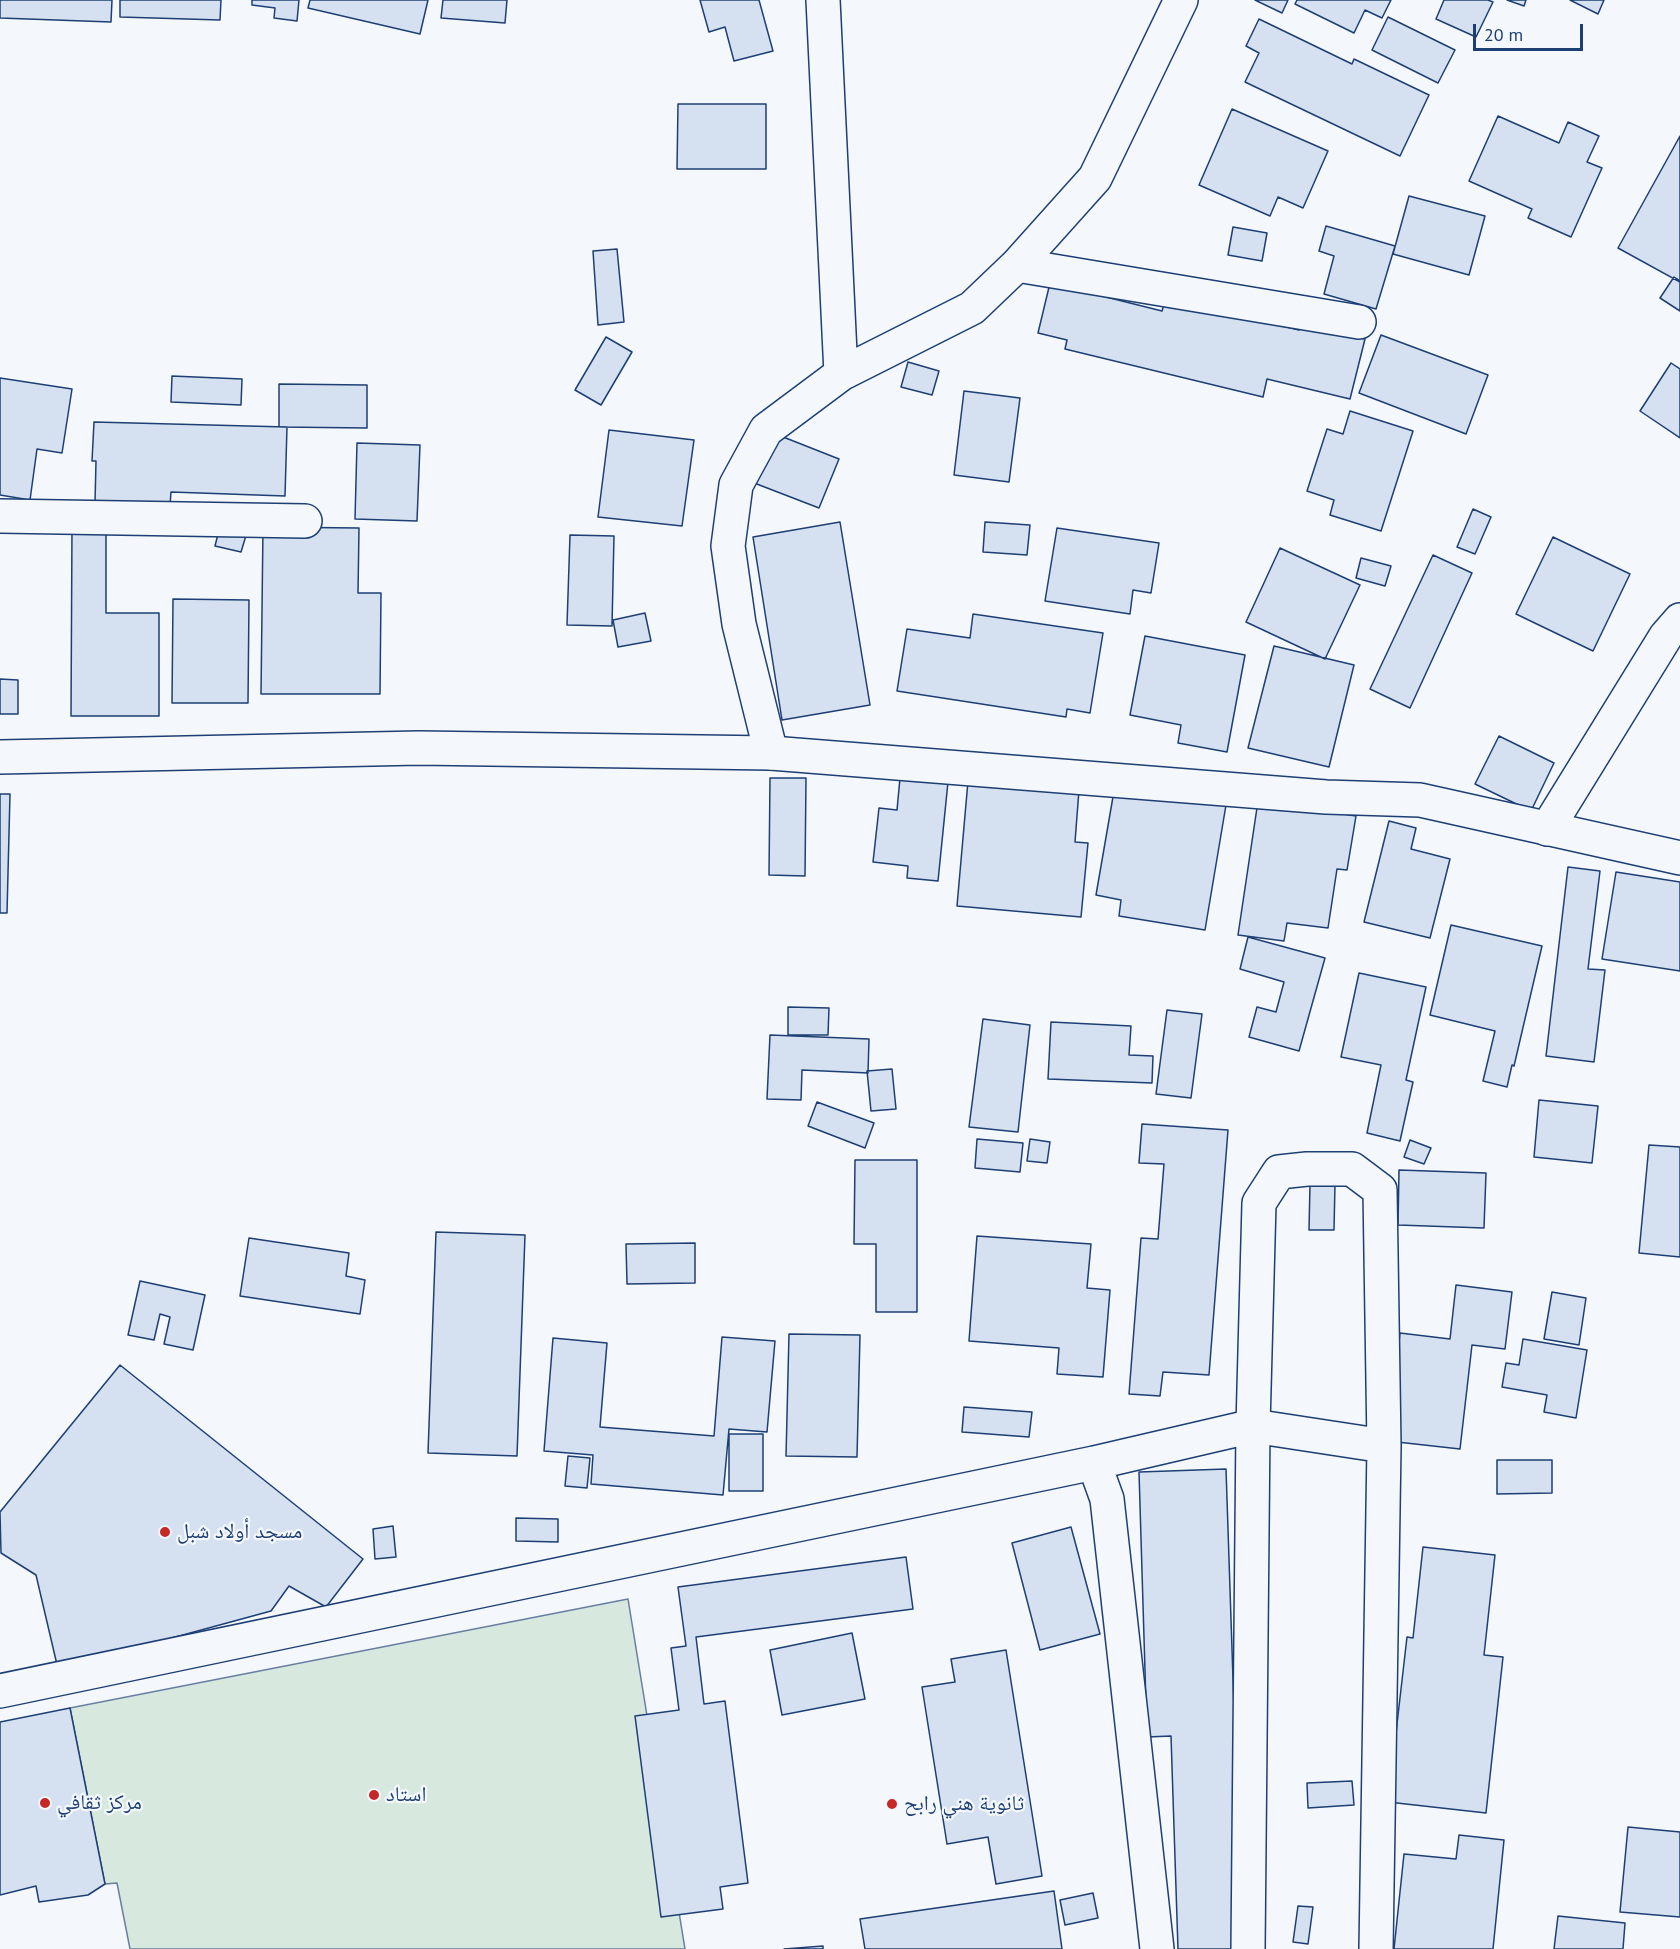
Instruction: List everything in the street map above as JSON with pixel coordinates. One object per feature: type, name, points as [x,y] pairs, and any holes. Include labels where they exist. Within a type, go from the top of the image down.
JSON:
[{"type":"street","points":[[823,0],[841,374]]},
{"type":"street","points":[[771,753],[739,624],[728,546],[736,485],[766,430],[841,374],[972,308],[1017,265],[1095,178],[1180,0]]},
{"type":"street","points":[[1017,265],[1359,322]]},
{"type":"street","points":[[0,516],[305,521]]},
{"type":"street","points":[[1547,829],[1666,636],[1680,620]]},
{"type":"street","points":[[0,757],[419,748],[771,753],[1326,797],[1420,800],[1680,858]]},
{"type":"street","points":[[1248,1949],[1259,1203],[1280,1172],[1306,1169],[1352,1169],[1380,1190],[1384,1446],[1376,1949]]},
{"type":"street","points":[[0,1691],[1094,1463],[1254,1426],[1384,1446]]},
{"type":"street","points":[[1094,1463],[1107,1499],[1157,1949]]},
{"type":"shaded area","name":"استاد","points":[[628,1599],[685,1949],[130,1949],[117,1883],[105,1884],[70,1708]]},
{"type":"building","points":[[0,0],[112,0],[111,22],[0,18]]},
{"type":"building","points":[[120,0],[221,0],[220,20],[120,17]]},
{"type":"building","points":[[252,0],[299,0],[297,21],[274,18],[275,8],[252,5]]},
{"type":"building","points":[[310,0],[428,0],[420,34],[308,8]]},
{"type":"building","points":[[443,0],[507,0],[505,23],[441,18]]},
{"type":"building","points":[[700,0],[759,0],[773,51],[734,61],[725,27],[709,32]]},
{"type":"building","points":[[1255,0],[1288,0],[1282,13]]},
{"type":"building","points":[[1297,0],[1391,0],[1382,18],[1365,10],[1354,33],[1295,4]]},
{"type":"building","points":[[1444,0],[1493,2],[1476,37],[1436,19]]},
{"type":"building","points":[[1507,0],[1526,0],[1524,6]]},
{"type":"building","points":[[1570,0],[1604,0],[1598,14]]},
{"type":"building","points":[[1388,17],[1455,50],[1438,83],[1372,50]]},
{"type":"building","points":[[1259,19],[1352,64],[1354,59],[1429,95],[1400,156],[1245,82],[1259,53],[1246,46]]},
{"type":"building","points":[[678,104],[766,104],[766,169],[677,169]]},
{"type":"building","points":[[1232,109],[1328,151],[1303,208],[1278,197],[1270,216],[1199,185]]},
{"type":"building","points":[[1498,116],[1559,143],[1568,122],[1599,136],[1587,162],[1602,168],[1571,237],[1528,218],[1532,209],[1469,181]]},
{"type":"building","points":[[1680,136],[1680,282],[1618,248]]},
{"type":"building","points":[[1409,196],[1485,216],[1469,275],[1393,254]]},
{"type":"building","points":[[1326,226],[1395,246],[1376,309],[1324,294],[1334,256],[1319,251]]},
{"type":"building","points":[[1233,227],[1267,233],[1262,261],[1228,255]]},
{"type":"building","points":[[617,249],[624,322],[598,325],[593,251]]},
{"type":"building","points":[[1674,277],[1680,281],[1680,311],[1660,298]]},
{"type":"building","points":[[1050,283],[1162,311],[1166,298],[1299,330],[1301,323],[1365,339],[1350,399],[1267,379],[1263,397],[1065,349],[1067,340],[1038,333]]},
{"type":"building","points":[[1381,335],[1488,375],[1466,434],[1359,393]]},
{"type":"building","points":[[606,337],[632,352],[601,405],[575,390]]},
{"type":"building","points":[[908,362],[939,371],[932,395],[901,387]]},
{"type":"building","points":[[1671,363],[1680,369],[1680,438],[1640,411]]},
{"type":"building","points":[[172,376],[242,379],[241,405],[171,402]]},
{"type":"building","points":[[0,378],[72,389],[62,453],[37,449],[30,500],[0,495]]},
{"type":"building","points":[[279,384],[367,385],[367,428],[279,427]]},
{"type":"building","points":[[964,391],[1020,398],[1009,482],[954,475]]},
{"type":"building","points":[[1350,411],[1413,431],[1381,531],[1330,515],[1334,500],[1307,491],[1327,429],[1343,434]]},
{"type":"building","points":[[94,422],[287,427],[285,496],[171,492],[170,505],[95,503],[96,461],[92,461]]},
{"type":"building","points":[[609,430],[694,440],[682,526],[598,517]]},
{"type":"building","points":[[768,431],[839,459],[819,508],[749,481]]},
{"type":"building","points":[[357,443],[420,445],[417,521],[355,519]]},
{"type":"building","points":[[1473,509],[1491,517],[1475,554],[1457,547]]},
{"type":"building","points":[[221,522],[248,529],[241,552],[215,546]]},
{"type":"building","points":[[840,522],[870,705],[782,720],[753,537]]},
{"type":"building","points":[[985,522],[1030,525],[1027,555],[983,552]]},
{"type":"building","points":[[72,526],[106,526],[106,613],[159,613],[159,716],[71,716]]},
{"type":"building","points":[[263,527],[359,528],[358,593],[381,593],[380,694],[261,694]]},
{"type":"building","points":[[1057,528],[1159,543],[1151,593],[1133,590],[1130,614],[1045,601]]},
{"type":"building","points":[[570,535],[614,536],[612,626],[567,625]]},
{"type":"building","points":[[1553,537],[1630,574],[1593,651],[1516,614]]},
{"type":"building","points":[[1280,548],[1360,585],[1325,659],[1246,622]]},
{"type":"building","points":[[1433,555],[1472,573],[1410,708],[1370,689]]},
{"type":"building","points":[[1361,558],[1391,566],[1385,586],[1356,578]]},
{"type":"building","points":[[173,599],[249,600],[248,703],[172,703]]},
{"type":"building","points":[[645,613],[651,641],[618,647],[613,620]]},
{"type":"building","points":[[973,614],[1103,633],[1090,713],[1067,709],[1066,717],[897,691],[907,629],[970,638]]},
{"type":"building","points":[[1145,636],[1245,655],[1227,752],[1178,743],[1181,725],[1130,715]]},
{"type":"building","points":[[1274,646],[1354,665],[1329,767],[1248,748]]},
{"type":"building","points":[[0,679],[18,680],[18,714],[0,714]]},
{"type":"building","points":[[1499,736],[1554,763],[1531,811],[1475,784]]},
{"type":"building","points":[[770,778],[806,778],[805,876],[769,875]]},
{"type":"building","points":[[900,778],[948,782],[938,881],[907,878],[908,866],[873,862],[879,808],[897,810]]},
{"type":"building","points":[[968,781],[1079,790],[1075,842],[1088,843],[1081,917],[957,906]]},
{"type":"building","points":[[1114,791],[1226,805],[1205,930],[1119,916],[1121,900],[1096,895]]},
{"type":"building","points":[[0,794],[10,794],[7,913],[0,913]]},
{"type":"building","points":[[1258,801],[1356,816],[1347,870],[1337,869],[1328,928],[1287,923],[1284,941],[1238,935]]},
{"type":"building","points":[[1389,821],[1416,828],[1411,849],[1450,859],[1430,938],[1364,922]]},
{"type":"building","points":[[1568,867],[1600,871],[1588,969],[1605,970],[1594,1062],[1546,1056]]},
{"type":"building","points":[[1616,872],[1680,882],[1680,971],[1602,959]]},
{"type":"building","points":[[1451,925],[1542,946],[1507,1087],[1483,1081],[1495,1031],[1430,1015]]},
{"type":"building","points":[[1248,937],[1325,958],[1299,1051],[1249,1037],[1257,1007],[1276,1012],[1284,982],[1240,969]]},
{"type":"building","points":[[1359,973],[1426,987],[1406,1080],[1413,1082],[1400,1141],[1367,1133],[1381,1065],[1341,1057]]},
{"type":"building","points":[[788,1007],[829,1008],[828,1035],[788,1035]]},
{"type":"building","points":[[1167,1010],[1202,1014],[1191,1098],[1156,1094]]},
{"type":"building","points":[[983,1019],[1030,1025],[1018,1132],[969,1127]]},
{"type":"building","points":[[1051,1022],[1131,1026],[1129,1055],[1153,1056],[1152,1083],[1048,1079]]},
{"type":"building","points":[[770,1035],[869,1039],[868,1073],[802,1070],[801,1100],[767,1099]]},
{"type":"building","points":[[892,1069],[896,1109],[871,1111],[867,1071]]},
{"type":"building","points":[[1539,1100],[1598,1106],[1592,1163],[1534,1157]]},
{"type":"building","points":[[817,1102],[874,1123],[865,1148],[808,1126]]},
{"type":"building","points":[[1142,1124],[1228,1130],[1209,1375],[1163,1372],[1160,1396],[1129,1394],[1141,1238],[1158,1239],[1164,1164],[1139,1163]]},
{"type":"building","points":[[977,1139],[1023,1143],[1020,1172],[975,1168]]},
{"type":"building","points":[[1030,1139],[1050,1142],[1047,1163],[1027,1161]]},
{"type":"building","points":[[1410,1140],[1431,1148],[1424,1164],[1404,1157]]},
{"type":"building","points":[[1649,1145],[1680,1147],[1680,1257],[1639,1253]]},
{"type":"building","points":[[855,1160],[917,1160],[917,1312],[876,1312],[876,1244],[854,1244]]},
{"type":"building","points":[[1399,1170],[1486,1173],[1484,1228],[1398,1225]]},
{"type":"building","points":[[1310,1184],[1335,1184],[1334,1230],[1309,1230]]},
{"type":"building","points":[[436,1232],[525,1235],[517,1456],[428,1453]]},
{"type":"building","points":[[977,1236],[1091,1244],[1087,1288],[1110,1290],[1103,1377],[1057,1374],[1059,1348],[969,1341]]},
{"type":"building","points":[[249,1238],[349,1253],[346,1276],[365,1280],[360,1314],[240,1296]]},
{"type":"building","points":[[695,1243],[695,1283],[627,1284],[626,1244]]},
{"type":"building","points":[[140,1281],[205,1295],[193,1350],[164,1344],[170,1317],[160,1314],[154,1340],[128,1335]]},
{"type":"building","points":[[1456,1285],[1512,1292],[1505,1349],[1472,1345],[1460,1449],[1388,1441],[1400,1333],[1450,1339]]},
{"type":"building","points":[[1552,1292],[1586,1298],[1579,1345],[1544,1339]]},
{"type":"building","points":[[789,1334],[860,1335],[857,1457],[786,1456]]},
{"type":"building","points":[[722,1337],[775,1341],[767,1432],[729,1429],[723,1495],[591,1484],[593,1455],[544,1451],[553,1338],[607,1343],[600,1427],[714,1436]]},
{"type":"building","points":[[1523,1339],[1587,1350],[1576,1418],[1544,1412],[1547,1395],[1502,1387],[1506,1363],[1519,1365]]},
{"type":"building","name":"مسجد أولاد شبل","points":[[120,1365],[363,1559],[326,1607],[289,1586],[271,1611],[58,1669],[36,1575],[1,1553],[0,1512]]},
{"type":"building","points":[[964,1407],[1032,1412],[1029,1437],[962,1432]]},
{"type":"building","points":[[729,1434],[763,1434],[763,1491],[729,1491]]},
{"type":"building","points":[[568,1456],[590,1458],[587,1488],[565,1486]]},
{"type":"building","points":[[1497,1460],[1552,1460],[1552,1493],[1497,1494]]},
{"type":"building","points":[[1226,1469],[1242,1949],[1178,1949],[1171,1736],[1147,1737],[1139,1472]]},
{"type":"building","points":[[516,1518],[558,1519],[558,1542],[516,1541]]},
{"type":"building","points":[[393,1526],[396,1557],[375,1559],[373,1529]]},
{"type":"building","points":[[1071,1527],[1100,1634],[1040,1650],[1012,1543]]},
{"type":"building","points":[[1423,1547],[1495,1555],[1484,1655],[1503,1657],[1486,1813],[1388,1802],[1407,1637],[1413,1638]]},
{"type":"building","points":[[906,1557],[913,1609],[696,1637],[704,1704],[725,1701],[748,1883],[720,1887],[723,1909],[661,1917],[635,1716],[679,1710],[671,1648],[686,1646],[678,1587]]},
{"type":"building","points":[[852,1633],[865,1699],[782,1715],[770,1650]]},
{"type":"building","points":[[1006,1650],[1042,1876],[996,1884],[988,1837],[947,1844],[922,1687],[955,1682],[951,1659]]},
{"type":"building","name":"مركز ثقافي","points":[[70,1708],[105,1884],[88,1895],[39,1902],[36,1886],[0,1895],[0,1722]]},
{"type":"building","points":[[1352,1781],[1354,1805],[1308,1808],[1307,1783]]},
{"type":"building","points":[[1628,1827],[1680,1832],[1680,1917],[1620,1912]]},
{"type":"building","points":[[1459,1835],[1504,1840],[1493,1949],[1394,1949],[1404,1854],[1456,1859]]},
{"type":"building","points":[[1054,1891],[1062,1949],[865,1949],[860,1919]]},
{"type":"building","points":[[1093,1893],[1098,1918],[1065,1925],[1060,1900]]},
{"type":"building","points":[[1298,1906],[1313,1907],[1308,1944],[1293,1942]]},
{"type":"building","points":[[1558,1916],[1625,1923],[1623,1949],[1554,1949]]},
{"type":"building","points":[[823,1946],[823,1949],[784,1949]]},
{"type":"place","name":"مسجد أولاد شبل","points":[[165,1532]]},
{"type":"place","name":"استاد","points":[[374,1795]]},
{"type":"place","name":"مركز ثقافي","points":[[45,1803]]},
{"type":"place","name":"ثانوية هني رابح","points":[[892,1804]]}]
